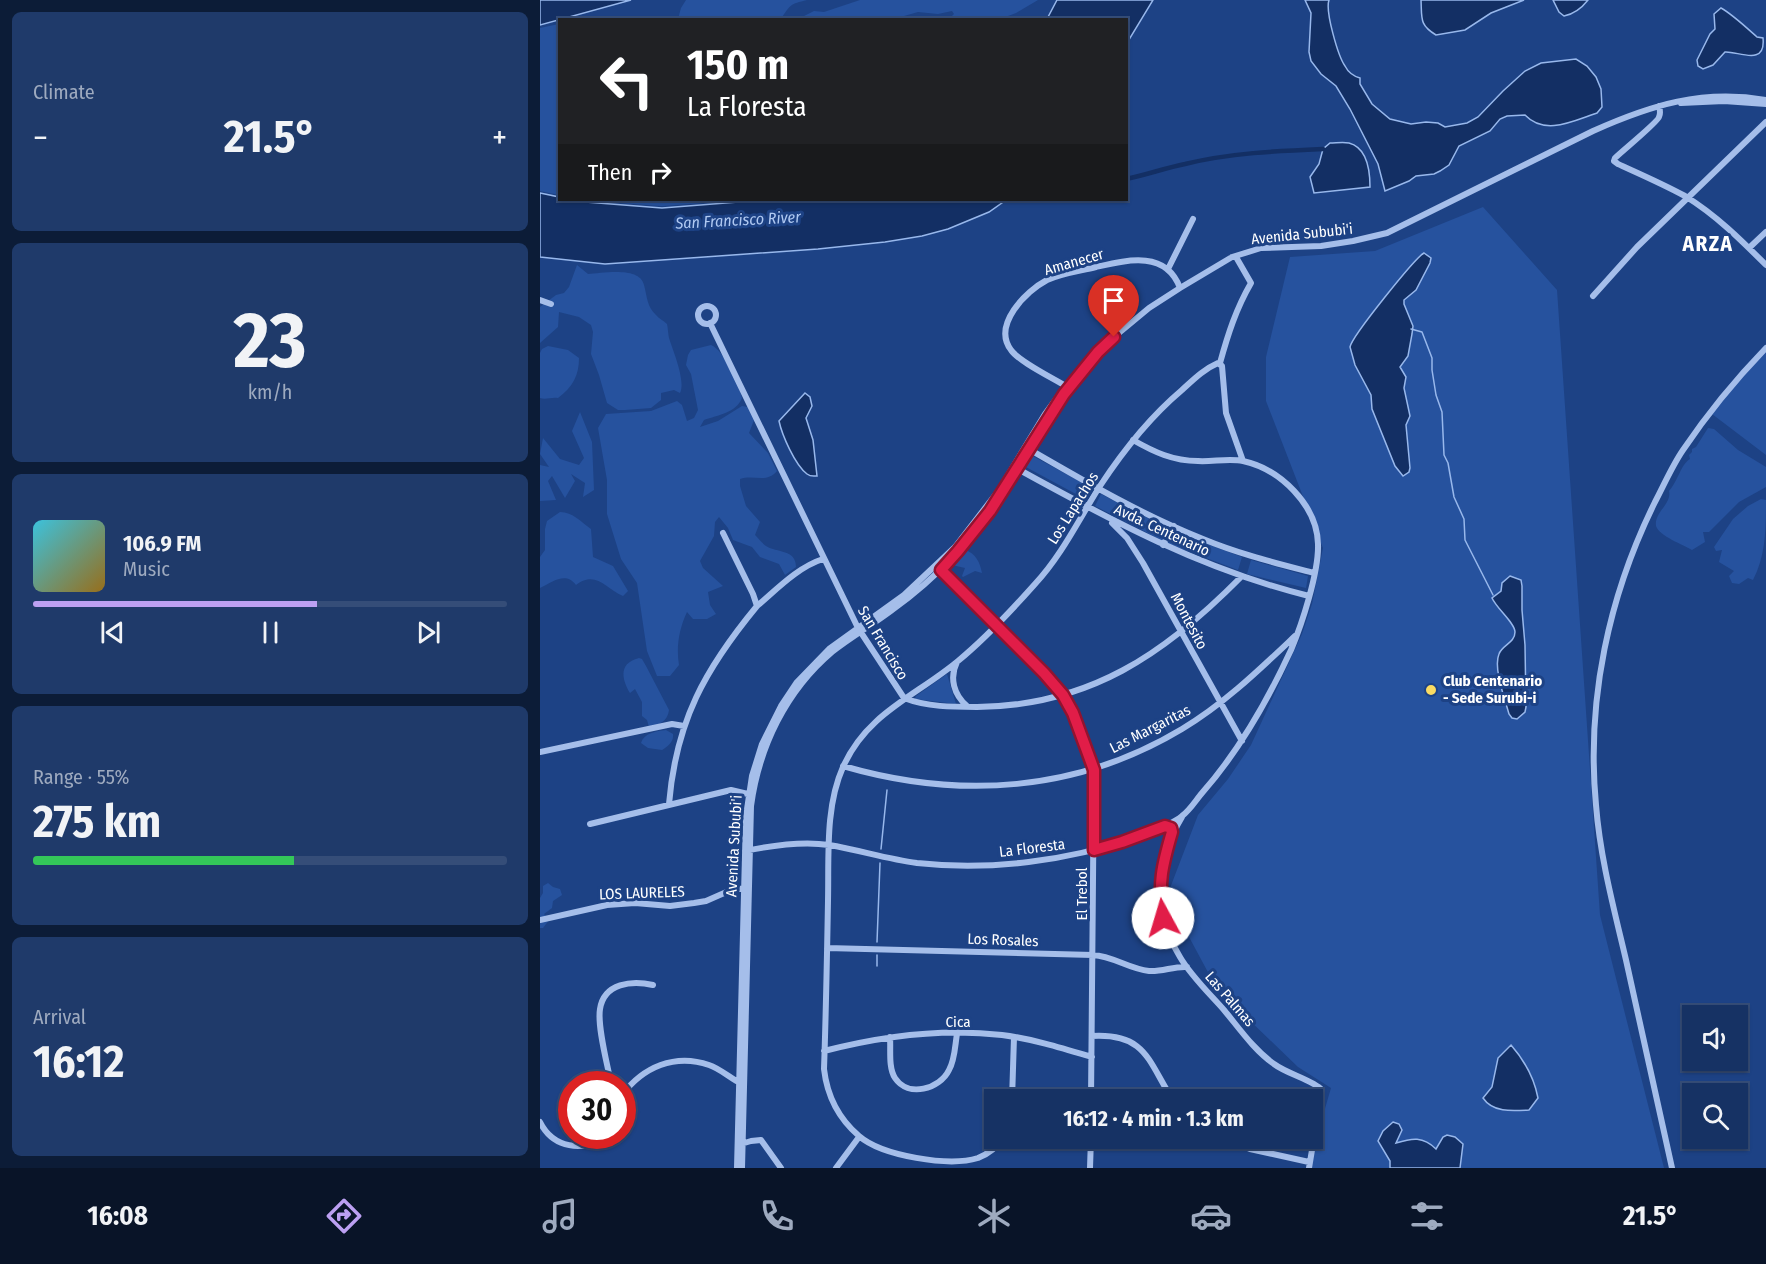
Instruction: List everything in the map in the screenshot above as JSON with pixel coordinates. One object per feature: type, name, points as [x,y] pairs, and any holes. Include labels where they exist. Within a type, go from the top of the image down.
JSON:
[{"type":"street","name":"Avenida Sububi'i","points":[[742,1084],[744,888],[750,795],[762,744],[781,706],[816,660],[939,568],[1015,468],[1045,414],[1059,395],[1064,394],[1114,337],[1149,308],[1232,257],[1261,248],[1320,246],[1387,233],[1614,121],[1659,106],[1709,96],[1749,97],[1766,100]]},
{"type":"street","name":"Avenida Sububi'i","points":[[1672,103],[1724,101],[1766,104]]},
{"type":"street","points":[[1659,106],[1660,113],[1657,121],[1635,138],[1614,161],[1686,197],[1730,229],[1766,265]]},
{"type":"street","points":[[1593,296],[1636,247],[1766,122]]},
{"type":"street","points":[[1180,288],[1175,276],[1168,269],[1193,219]]},
{"type":"street","points":[[1749,248],[1766,232]]},
{"type":"street","points":[[1133,440],[1169,458],[1197,461],[1243,461],[1226,413],[1221,363],[1230,327],[1251,283],[1236,257],[1232,257]]},
{"type":"street","name":"Amanecer","points":[[1069,388],[1020,359],[1011,351],[1006,340],[1005,327],[1029,292],[1047,280],[1060,275],[1128,260],[1142,260],[1168,269]]},
{"type":"street","points":[[540,300],[551,304]]},
{"type":"street","name":"San Francisco","points":[[710,323],[859,630],[904,698],[916,703],[968,707],[1018,705],[1083,689],[1122,672],[1169,643],[1241,577]]},
{"type":"street","points":[[1672,1168],[1603,858],[1594,782],[1597,692],[1605,648],[1624,576],[1653,508],[1682,451],[1733,383],[1766,348]]},
{"type":"street","name":"Los Lapachos","points":[[859,1137],[829,1097],[824,1068],[829,845],[833,799],[843,766],[865,732],[877,719],[957,661],[998,625],[1043,575],[1133,440],[1169,401],[1209,367],[1221,363]]},
{"type":"street","name":"Avda. Centenario","points":[[1026,448],[1135,508],[1174,526],[1246,555],[1314,573]]},
{"type":"street","name":"La Floresta","points":[[747,850],[770,846],[829,845],[894,860],[971,866],[1036,861],[1122,842],[1165,826],[1182,816],[1228,762],[1269,696],[1297,634],[1314,573],[1318,541],[1307,508],[1287,484],[1273,474],[1243,461]]},
{"type":"street","name":"Avda. Centenario","points":[[1015,468],[1108,519],[1163,545],[1241,577],[1309,596]]},
{"type":"street","name":"Montesito","points":[[1108,519],[1135,549],[1242,741]]},
{"type":"street","points":[[1163,545],[1174,526]]},
{"type":"street","points":[[723,533],[757,606]]},
{"type":"street","points":[[669,804],[671,772],[684,726],[693,701],[712,666],[757,606],[790,578],[823,559]]},
{"type":"street","name":"El Trebol","points":[[939,568],[998,625],[1063,695],[1081,730],[1094,770],[1091,1089]]},
{"type":"street","name":"Las Margaritas","points":[[843,766],[900,780],[945,786],[1016,784],[1094,770],[1166,738],[1220,703],[1297,634]]},
{"type":"street","points":[[957,661],[952,674],[953,681],[960,700],[968,707]]},
{"type":"street","points":[[540,752],[672,724],[684,726]]},
{"type":"street","points":[[590,824],[731,790],[750,795]]},
{"type":"street","name":"Las Palmas","points":[[1182,816],[1172,832],[1161,869],[1163,918],[1179,955],[1187,967],[1264,1056],[1286,1072],[1322,1090],[1309,1165]]},
{"type":"street","points":[[1165,826],[1168,826],[1172,832]]},
{"type":"street","name":"Avenida Sububi'i","points":[[739,1167],[747,850]]},
{"type":"street","name":"LOS LAURELES","points":[[540,920],[606,904],[635,903],[670,906],[687,904],[706,901],[731,890],[744,888]]},
{"type":"street","name":"Los Rosales","points":[[827,948],[1093,955],[1104,956],[1141,969],[1160,971],[1187,967]]},
{"type":"street","points":[[1176,968],[1179,955]]},
{"type":"street","points":[[609,1071],[599,1017],[602,1002],[609,992],[621,984],[653,985]]},
{"type":"street","points":[[890,1037],[891,1066],[894,1077],[906,1087],[919,1089],[937,1084],[944,1078],[950,1069],[957,1034]]},
{"type":"street","name":"Cica","points":[[824,1051],[890,1037],[957,1034],[1014,1037],[1092,1057]]},
{"type":"street","points":[[1092,1036],[1108,1035],[1139,1047],[1155,1066],[1167,1089]]},
{"type":"street","points":[[1012,1089],[1014,1037]]},
{"type":"street","points":[[636,1081],[650,1069],[672,1061],[691,1061],[711,1065],[742,1084]]},
{"type":"street","points":[[540,1122],[550,1137],[558,1142]]},
{"type":"street","points":[[836,1168],[859,1137],[895,1152],[950,1162],[978,1158],[992,1149]]},
{"type":"street","points":[[740,1144],[761,1140],[781,1168]]},
{"type":"street","points":[[1090,1149],[1090,1168]]},
{"type":"street","points":[[1250,1149],[1309,1165]]},
{"type":"street","points":[[729,1168],[739,1167]]},
{"type":"shaded area","points":[[686,0],[807,0],[791,6],[782,18],[678,18]]},
{"type":"shaded area","points":[[860,0],[1038,0],[1008,16],[950,18],[954,14],[952,11],[938,14],[918,12],[897,18],[800,18],[814,11],[824,12]]},
{"type":"shaded area","points":[[558,24],[558,195],[540,191],[540,28]]},
{"type":"shaded area","points":[[591,201],[730,201],[662,206]]},
{"type":"shaded area","name":"Club Centenario - Sede Surubi-i","points":[[1483,207],[1557,290],[1600,915],[1664,1168],[1311,1168],[1310,1160],[1313,1149],[1323,1149],[1323,1115],[1331,1088],[1298,1067],[1217,989],[1167,896],[1198,815],[1228,779],[1251,745],[1302,634],[1312,604],[1323,548],[1266,401],[1266,357],[1290,257],[1375,251]]},
{"type":"shaded area","points":[[577,265],[588,274],[620,272],[636,275],[641,279],[651,308],[667,324],[680,374],[680,393],[674,390],[661,393],[661,400],[651,408],[618,410],[607,403],[591,354],[593,332],[591,325],[579,317],[559,312],[558,327],[540,343],[540,307],[556,295],[564,293],[569,287]]},
{"type":"shaded area","points":[[711,345],[726,360],[742,398],[736,407],[704,420],[700,427],[718,421],[742,406],[748,407],[754,420],[749,433],[768,453],[777,471],[769,477],[740,479],[746,506],[760,522],[755,535],[766,546],[793,557],[796,567],[785,575],[779,564],[760,557],[752,547],[733,540],[728,528],[719,517],[715,522],[714,536],[700,561],[703,568],[723,586],[708,592],[710,605],[716,614],[707,619],[693,619],[687,612],[679,638],[679,665],[670,676],[657,676],[647,651],[637,583],[621,559],[607,514],[607,480],[598,428],[606,414],[651,411],[677,401],[682,405],[687,421],[694,418],[698,410],[691,374],[686,365],[688,355],[691,350]]},
{"type":"shaded area","points":[[548,346],[568,350],[579,358],[578,370],[568,389],[558,398],[544,399],[540,398],[540,353]]},
{"type":"shaded area","points":[[1766,351],[1766,455],[1712,414],[1733,385]]},
{"type":"shaded area","points":[[580,412],[592,442],[594,490],[583,497],[585,483],[571,474],[575,481],[565,498],[552,476],[548,481],[556,500],[540,501],[540,465],[549,467],[540,454],[543,438],[560,459],[579,465],[584,458],[572,431]]},
{"type":"shaded area","points":[[1708,428],[1714,429],[1738,450],[1766,467],[1766,487],[1739,502],[1709,532],[1703,532],[1705,542],[1692,550],[1658,530],[1656,521],[1668,500],[1669,491],[1690,459],[1692,449],[1696,447]]},
{"type":"shaded area","points":[[1029,454],[1092,488],[1087,500],[1024,466]]},
{"type":"shaded area","points":[[1101,494],[1175,532],[1242,557],[1238,570],[1169,544],[1095,506]]},
{"type":"shaded area","points":[[1761,499],[1766,500],[1761,561],[1753,580],[1748,578],[1739,584],[1732,583],[1729,576],[1734,571],[1719,562],[1722,550],[1716,551],[1714,547],[1733,519],[1748,506]]},
{"type":"shaded area","points":[[560,512],[573,516],[591,529],[593,557],[613,566],[628,591],[623,596],[600,582],[589,579],[576,585],[563,578],[540,588],[540,557],[545,550],[547,521]]},
{"type":"shaded area","points":[[965,550],[977,559],[982,573],[975,571],[963,577],[965,568],[952,565],[958,553]]},
{"type":"shaded area","points":[[1251,560],[1308,576],[1306,588],[1247,574]]},
{"type":"shaded area","points":[[642,659],[669,710],[665,720],[649,727],[647,720],[642,716],[642,702],[635,689],[630,693],[624,677],[628,663]]},
{"type":"shaded area","points":[[947,674],[956,704],[915,699],[916,696]]},
{"type":"shaded area","points":[[666,730],[673,734],[673,739],[662,750],[648,748],[641,743],[648,735]]},
{"type":"shaded area","points":[[548,883],[560,889],[562,895],[553,901],[552,908],[544,914],[549,920],[543,928],[540,928],[540,898],[543,886]]},
{"type":"water","points":[[540,0],[631,0],[558,18],[558,20],[540,25]]},
{"type":"water","points":[[1057,0],[1153,0],[1128,41],[1128,18],[1048,18]]},
{"type":"water","points":[[1305,0],[1329,0],[1330,23],[1342,61],[1349,72],[1360,78],[1360,84],[1372,104],[1390,119],[1411,124],[1438,123],[1445,127],[1467,123],[1478,117],[1525,71],[1541,63],[1576,59],[1587,66],[1596,77],[1601,89],[1602,107],[1597,113],[1569,123],[1550,126],[1541,125],[1525,115],[1507,116],[1500,119],[1490,131],[1459,146],[1449,165],[1440,171],[1416,176],[1385,191],[1378,164],[1350,109],[1336,86],[1321,74],[1311,61],[1309,52],[1311,13]]},
{"type":"water","points":[[1421,0],[1524,0],[1491,13],[1465,30],[1436,35],[1424,24]]},
{"type":"water","points":[[1553,0],[1588,0],[1577,11],[1564,16],[1559,12]]},
{"type":"water","points":[[1721,8],[1757,37],[1763,38],[1763,47],[1756,55],[1750,56],[1725,52],[1713,65],[1703,69],[1698,66],[1697,60],[1710,34],[1715,29],[1714,14]]},
{"type":"water","points":[[1330,143],[1349,143],[1360,150],[1367,161],[1370,187],[1314,193],[1310,177],[1319,164],[1323,149]]},
{"type":"water","name":"San Francisco River","points":[[540,193],[558,197],[558,201],[662,208],[752,201],[1005,201],[989,212],[948,229],[885,242],[605,264],[540,257]]},
{"type":"water","points":[[1424,253],[1431,258],[1430,263],[1416,290],[1404,300],[1413,326],[1408,356],[1400,367],[1406,377],[1404,388],[1410,416],[1406,425],[1410,468],[1409,472],[1403,476],[1395,466],[1372,409],[1371,395],[1355,365],[1350,347],[1384,298]]},
{"type":"water","points":[[805,393],[810,397],[812,406],[806,418],[813,440],[817,476],[808,475],[802,470],[786,442],[779,421]]},
{"type":"water","points":[[1510,576],[1521,580],[1525,645],[1526,707],[1525,712],[1517,719],[1512,718],[1509,714],[1497,667],[1499,654],[1513,639],[1515,632],[1512,624],[1492,598],[1501,591],[1502,583]]},
{"type":"water","points":[[1511,1045],[1521,1057],[1536,1090],[1538,1098],[1529,1110],[1498,1109],[1483,1098],[1492,1087],[1498,1058]]},
{"type":"water","points":[[1393,1122],[1399,1124],[1402,1130],[1396,1143],[1417,1139],[1427,1142],[1436,1149],[1443,1137],[1447,1135],[1455,1137],[1463,1144],[1460,1168],[1390,1168],[1390,1161],[1378,1141],[1383,1131]]},
{"type":"waterway","points":[[1128,178],[1219,157],[1323,149]]},
{"type":"waterway","points":[[1411,329],[1422,332],[1432,358],[1436,395],[1442,412],[1444,455],[1448,463],[1454,497],[1464,519],[1465,540],[1493,595]]},
{"type":"waterway","points":[[881,849],[887,790]]},
{"type":"waterway","points":[[877,942],[880,863]]},
{"type":"waterway","points":[[877,955],[877,966]]},
{"type":"place","name":"Club Centenario - Sede Surubi-i","points":[[1431,690]]},
{"type":"district","name":"ARZA","points":[[1708,244]]},
{"type":"route","points":[[1114,337],[1098,352],[1064,394],[990,511],[941,570],[1044,673],[1063,695],[1073,713],[1094,770],[1094,850],[1165,826],[1171,828],[1172,832],[1161,869],[1163,918]]}]
